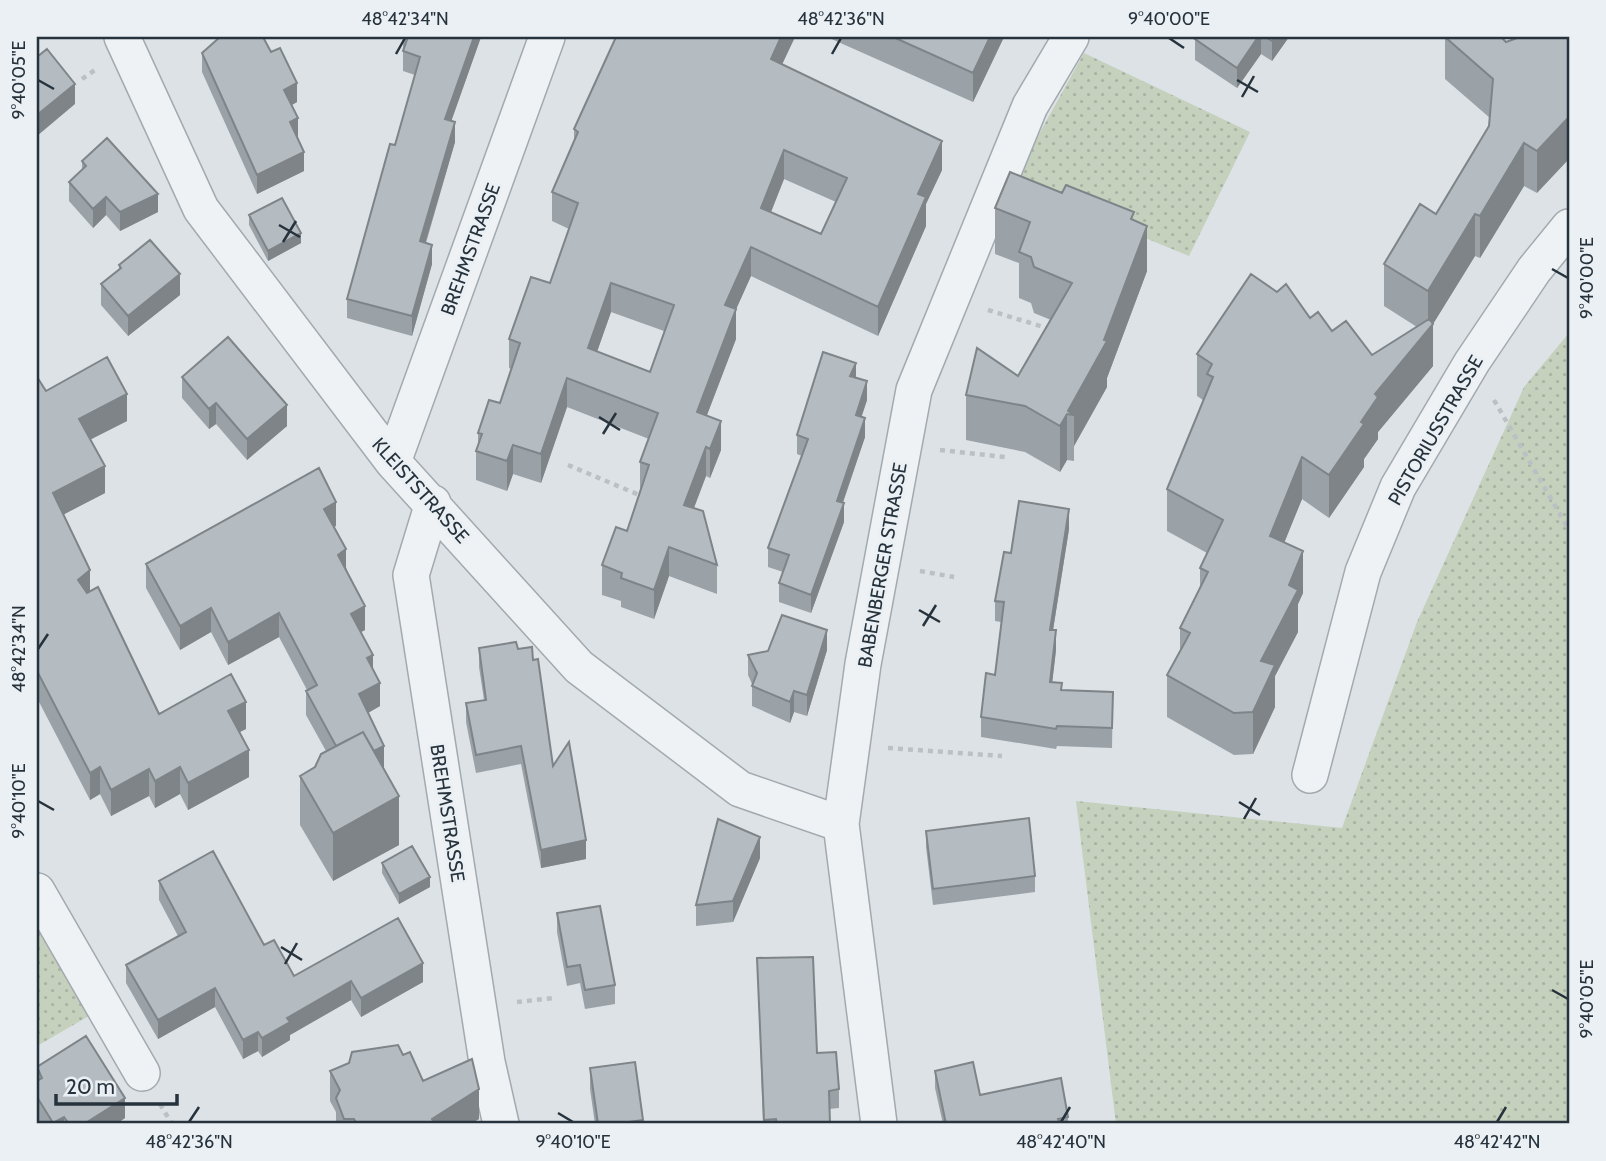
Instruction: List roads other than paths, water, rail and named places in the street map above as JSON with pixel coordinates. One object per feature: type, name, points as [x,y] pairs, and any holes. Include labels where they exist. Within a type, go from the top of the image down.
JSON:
[{"type":"street","name":"KLEISTSTRASSE","points":[[122,37],[201,209],[393,462],[579,667],[740,789],[841,824]]},
{"type":"street","name":"BREHMSTRASSE","points":[[393,462],[547,37]]},
{"type":"street","name":"BABENBERGER STRASSE","points":[[879,1124],[841,824],[863,664],[914,390],[1030,106],[1071,37]]},
{"type":"street","name":"PISTORIUSSTRASSE","points":[[1310,775],[1363,572],[1398,487],[1472,362],[1534,270],[1569,227]]},
{"type":"street","name":"BREHMSTRASSE","points":[[433,503],[411,575],[487,1062],[501,1124]]},
{"type":"street","points":[[37,891],[142,1073]]}]
